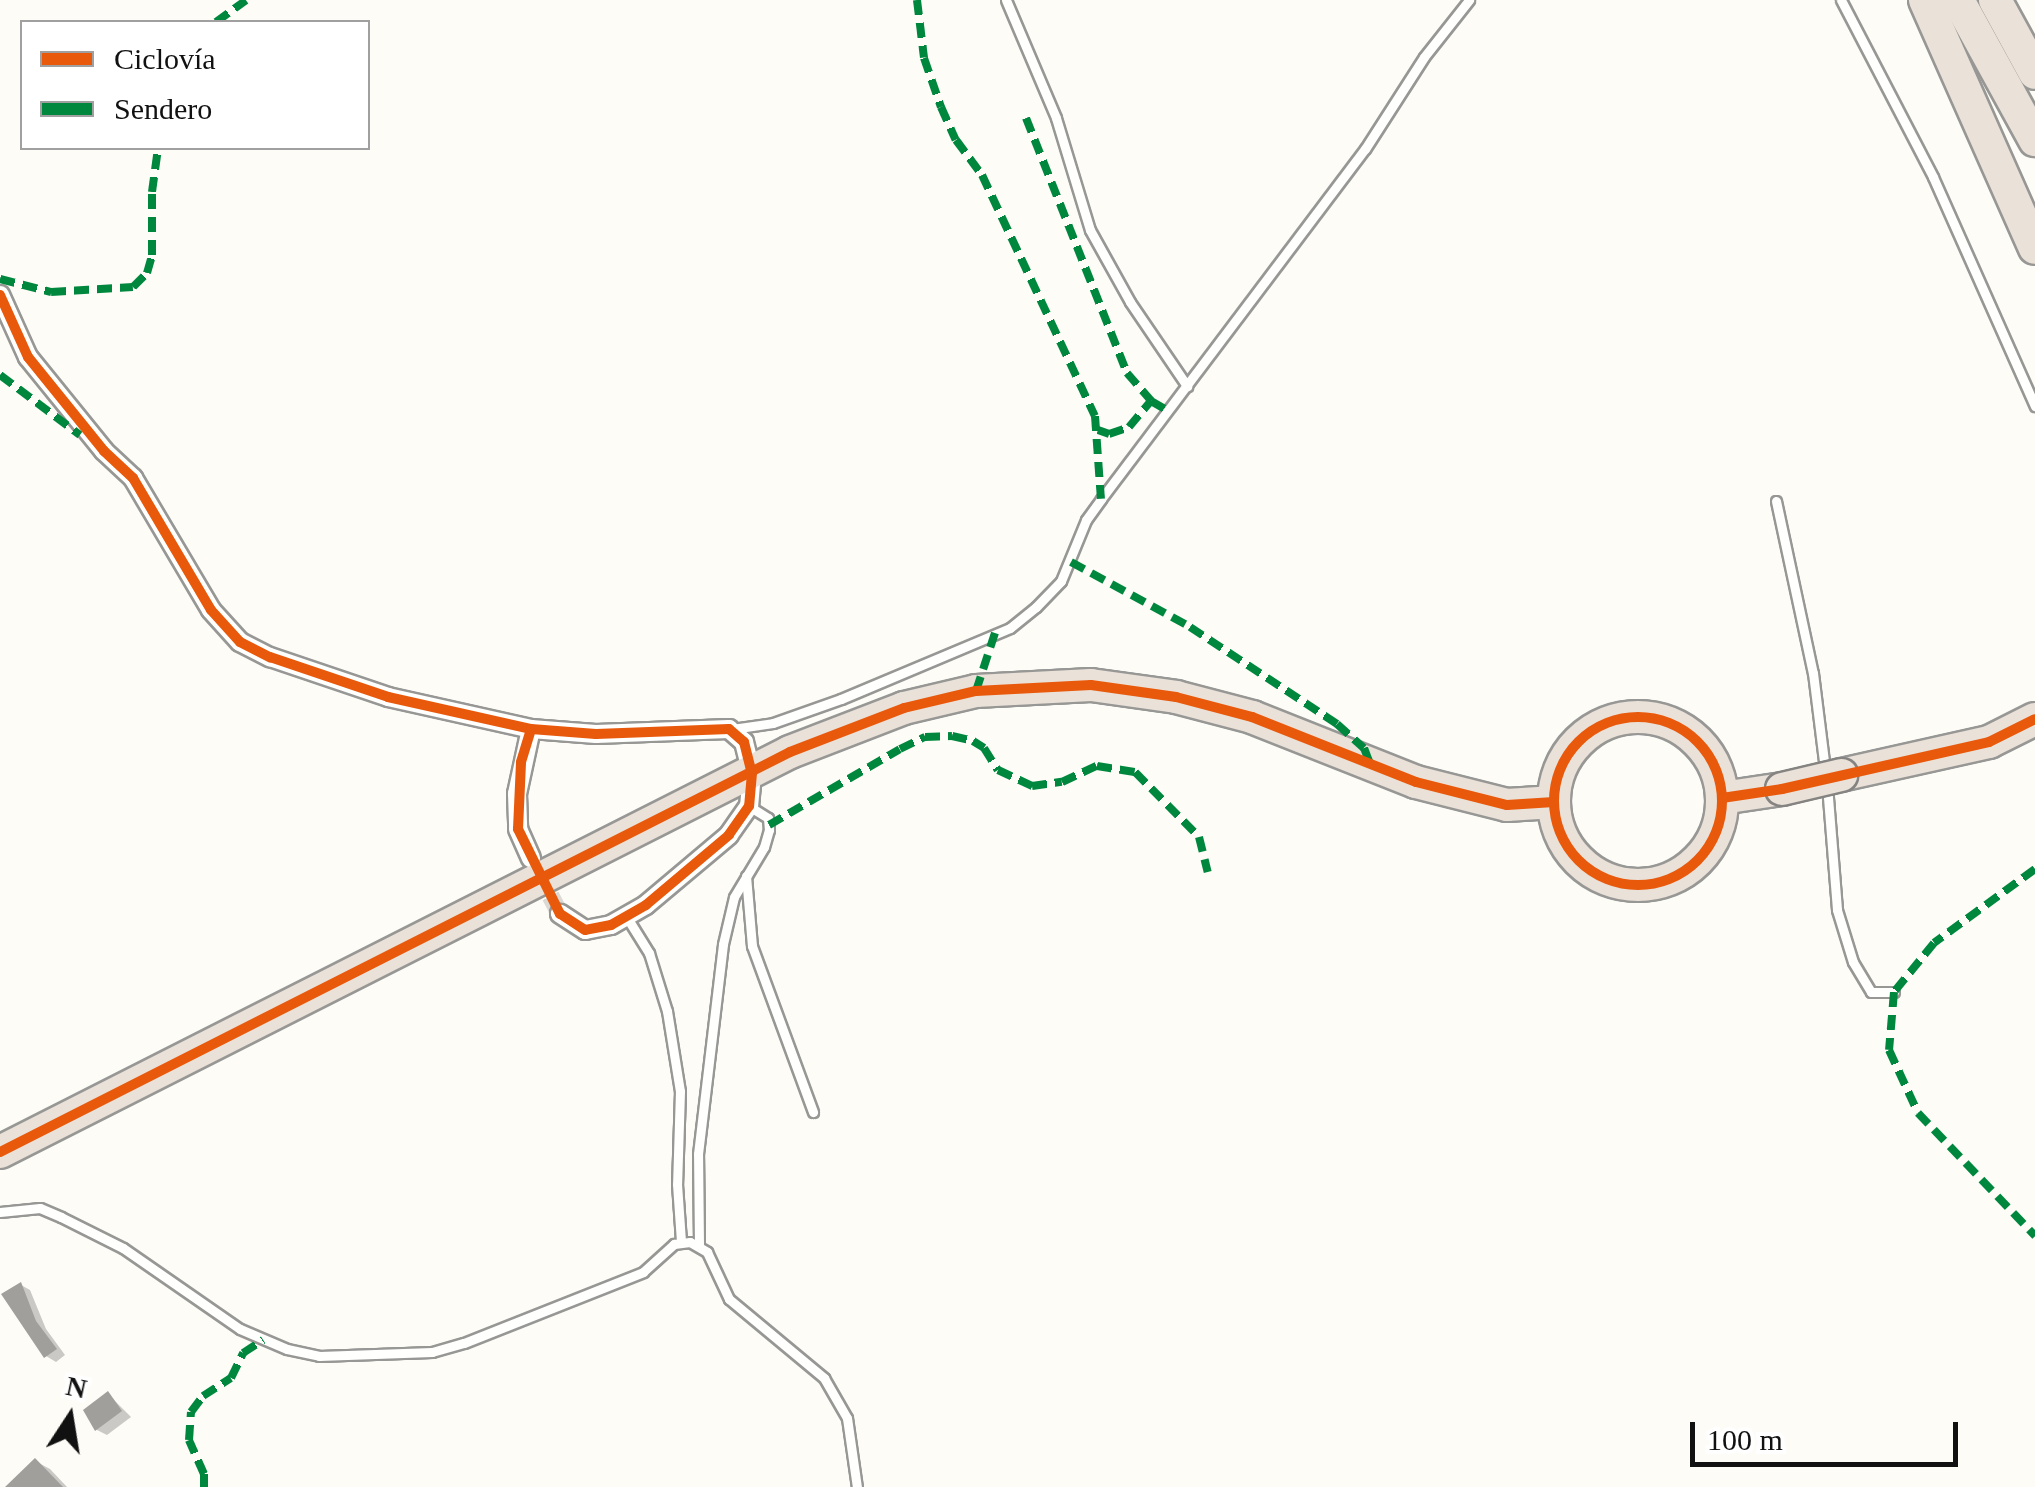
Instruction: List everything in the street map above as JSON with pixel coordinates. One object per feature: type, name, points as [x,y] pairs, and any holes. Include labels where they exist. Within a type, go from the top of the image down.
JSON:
[{"type":"highway","points":[[1925,0],[2035,248]]},
{"type":"highway","points":[[1958,0],[2035,140]]},
{"type":"highway","points":[[1994,0],[2035,74]]},
{"type":"highway","points":[[0,1152],[790,752],[904,708],[976,691],[1091,685],[1176,697],[1252,717],[1416,782],[1507,805],[1554,802]]},
{"type":"highway","points":[[1646,717],[1673,725],[1696,740],[1713,763],[1722,798],[1721,818],[1712,843],[1694,864],[1671,879],[1644,885],[1617,883],[1592,872],[1572,853],[1558,830],[1554,802],[1558,774],[1582,740],[1618,720],[1646,717]]},
{"type":"highway","points":[[1722,798],[1782,789],[1989,742],[2035,719]]},
{"type":"highway","points":[[1989,742],[2035,743]]},
{"type":"street","points":[[0,295],[28,357],[104,451],[133,478],[212,610],[240,642],[388,697],[531,729],[596,734],[729,729],[744,742],[752,772],[749,806],[729,835],[694,867],[610,925],[584,930],[560,914]]},
{"type":"street","points":[[531,729],[516,794],[518,830],[531,858]]},
{"type":"lane","points":[[1006,0],[1056,118],[1090,230],[1130,302],[1186,386]]},
{"type":"lane","points":[[729,729],[773,723],[841,700],[1010,628],[1061,581],[1086,520],[1365,149],[1424,57],[1469,0]]},
{"type":"lane","points":[[1840,0],[1933,176],[2035,406]]},
{"type":"lane","points":[[1776,501],[1813,674],[1834,840],[1838,910],[1853,962],[1871,992],[1894,992]]},
{"type":"lane","points":[[699,1245],[698,1154],[724,944],[734,896],[770,830],[768,818],[749,806]]},
{"type":"lane","points":[[746,874],[752,946],[813,1112]]},
{"type":"lane","points":[[626,916],[649,954],[670,1028],[680,1091],[676,1184],[682,1241]]},
{"type":"lane","points":[[0,1212],[40,1208],[61,1217],[123,1248],[240,1329],[288,1350],[319,1356],[420,1353],[464,1343],[642,1272],[682,1241]]},
{"type":"lane","points":[[682,1241],[708,1252],[730,1299],[824,1378],[846,1418],[857,1487]]},
{"type":"building","points":[[21,1282],[36,1321],[57,1349],[44,1358],[1,1294]]},
{"type":"building","points":[[108,1391],[122,1411],[95,1431],[83,1410]]},
{"type":"building","points":[[35,1458],[63,1487],[5,1487]]},
{"type":"tunnel","points":[[538,872],[560,914]]},
{"type":"marked path","points":[[219,20],[246,0]]},
{"type":"marked path","points":[[917,0],[924,58],[941,107],[956,140],[982,175],[1095,416],[1101,499]]},
{"type":"marked path","points":[[1026,118],[1127,373],[1151,401]]},
{"type":"marked path","points":[[0,279],[51,292],[133,287],[147,273],[152,255],[152,192],[158,150]]},
{"type":"marked path","points":[[0,375],[80,435]]},
{"type":"marked path","points":[[1098,430],[1109,434],[1129,427],[1151,401],[1168,411]]},
{"type":"marked path","points":[[1071,562],[1190,627],[1337,724],[1364,748],[1370,764]]},
{"type":"marked path","points":[[976,691],[995,633]]},
{"type":"marked path","points":[[769,825],[900,749],[925,737],[952,736],[973,741],[984,748],[998,770],[1032,786],[1062,782],[1097,766],[1135,772],[1199,837],[1208,872]]},
{"type":"marked path","points":[[2035,869],[1934,943],[1894,992],[1889,1050],[1918,1113],[2035,1236]]},
{"type":"marked path","points":[[204,1487],[204,1474],[189,1440],[191,1412],[203,1396],[231,1378],[243,1353],[263,1340]]},
{"type":"cycle path","points":[[0,295],[28,357],[104,451],[133,478],[211,610],[240,642],[270,657],[388,697],[531,729],[596,734],[729,729],[744,742],[752,773],[749,806],[729,835],[646,905],[611,925],[585,930],[560,914],[518,829],[521,762],[531,729]]},
{"type":"cycle path","points":[[0,1152],[790,752],[904,708],[976,691],[1091,685],[1176,697],[1252,717],[1416,782],[1507,805],[1554,802]]},
{"type":"cycle path","points":[[1638,717],[1670,724],[1697,742],[1715,769],[1722,801],[1715,833],[1697,860],[1670,878],[1638,885],[1606,878],[1579,860],[1561,833],[1554,801],[1561,769],[1579,742],[1606,724],[1638,717]]},
{"type":"cycle path","points":[[1722,798],[1782,789],[1989,742],[2035,719]]}]
